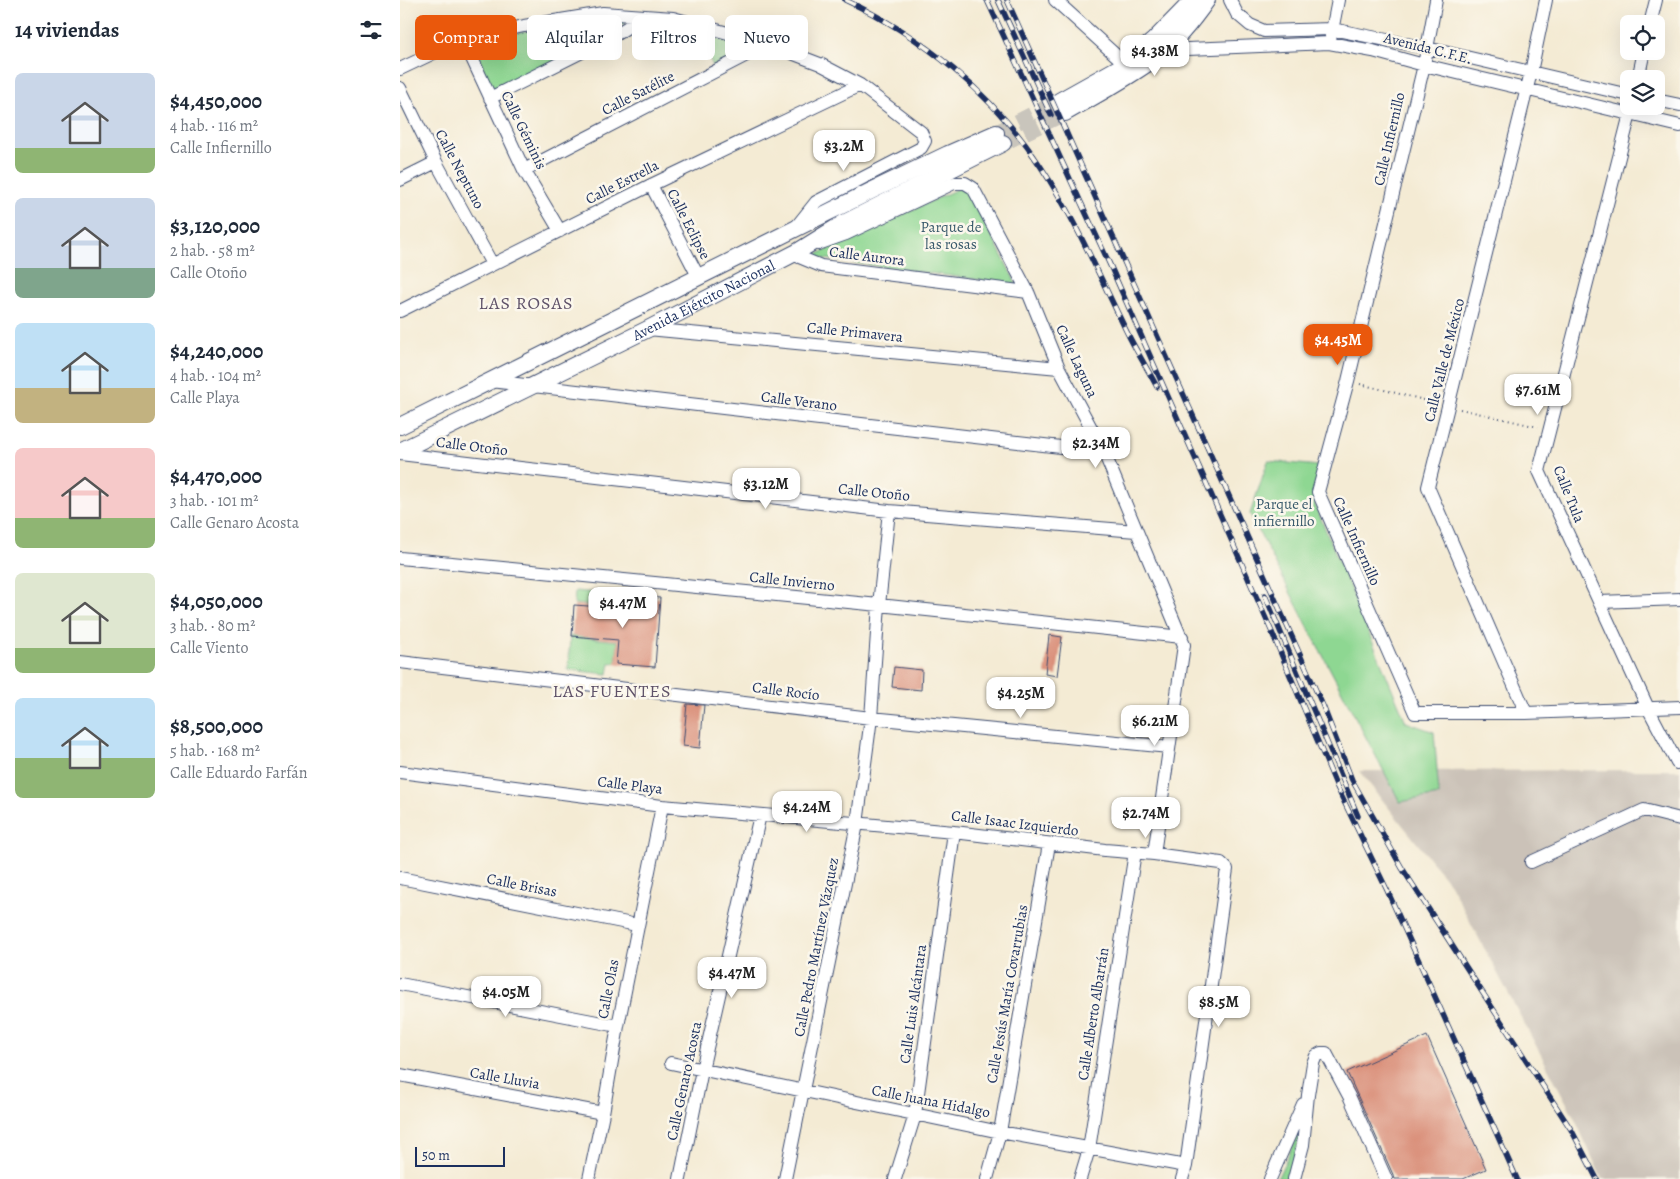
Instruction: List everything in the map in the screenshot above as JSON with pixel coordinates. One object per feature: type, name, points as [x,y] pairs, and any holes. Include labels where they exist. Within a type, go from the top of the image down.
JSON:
[{"type":"main road","points":[[1193,0],[1154,40],[1127,63],[1062,107],[1128,77],[1164,50],[1184,30],[1206,0]]},
{"type":"main road","name":"Avenida Ejército Nacional","points":[[400,426],[939,158],[999,138],[842,224],[795,253],[400,453]]},
{"type":"street","points":[[1055,0],[1120,59]]},
{"type":"street","name":"Avenida C.F.E.","points":[[1230,0],[1237,14],[1250,25],[1264,32],[1332,29],[1427,48],[1620,93]]},
{"type":"street","points":[[1330,43],[1338,0]]},
{"type":"street","name":"Calle Infiernillo","points":[[1436,0],[1424,65],[1348,381],[1318,492],[1415,713],[1526,713],[1680,708]]},
{"type":"street","name":"Calle Valle de México","points":[[1526,713],[1428,487],[1531,72],[1546,0]]},
{"type":"street","points":[[1652,15],[1656,0]]},
{"type":"street","points":[[517,27],[603,13],[632,16]]},
{"type":"street","points":[[490,98],[610,38],[632,24]]},
{"type":"street","name":"Avenida C.F.E.","points":[[1164,50],[1330,43],[1620,108]]},
{"type":"street","points":[[794,229],[816,202],[921,148],[925,142],[921,132],[860,85],[808,59]]},
{"type":"street","points":[[400,69],[419,60]]},
{"type":"street","name":"Calle Géminis","points":[[473,60],[524,170],[560,231]]},
{"type":"street","name":"Calle Satélite","points":[[524,170],[737,60]]},
{"type":"street","name":"Calle Estrella","points":[[400,311],[651,185],[860,85]]},
{"type":"street","name":"Calle Neptuno","points":[[400,88],[436,162],[492,264]]},
{"type":"street","points":[[1665,102],[1680,105]]},
{"type":"street","name":"Calle Tula","points":[[1630,115],[1539,471],[1648,708],[1677,763]]},
{"type":"street","name":"Avenida C.F.E.","points":[[1646,115],[1680,126]]},
{"type":"street","points":[[400,180],[436,162]]},
{"type":"street","name":"Calle Laguna","points":[[795,253],[846,234],[954,183],[965,183],[973,188],[1028,292],[1059,368],[1104,452],[1182,637],[1184,645],[1154,854]]},
{"type":"street","name":"Calle Eclipse","points":[[651,185],[699,278]]},
{"type":"street","name":"Calle Aurora","points":[[795,253],[821,266],[1028,292]]},
{"type":"street","name":"Calle Primavera","points":[[648,329],[1059,368]]},
{"type":"street","name":"Calle Verano","points":[[490,381],[1104,452]]},
{"type":"street","name":"Calle Otoño","points":[[400,453],[889,511],[1136,531]]},
{"type":"street","name":"Calle Pedro Martínez Vázquez","points":[[785,1179],[857,824],[871,718],[879,605],[889,511]]},
{"type":"street","name":"Calle Invierno","points":[[400,558],[1182,637]]},
{"type":"street","points":[[1599,602],[1680,599]]},
{"type":"street","name":"Calle Rocío","points":[[400,662],[871,718],[1169,747]]},
{"type":"street","name":"Calle Playa","points":[[400,772],[662,806],[857,824]]},
{"type":"street","name":"Calle Olas","points":[[589,1179],[603,1113],[637,925],[662,806]]},
{"type":"street","points":[[1531,862],[1644,810],[1680,819]]},
{"type":"street","name":"Calle Genaro Acosta","points":[[680,1179],[702,1070],[760,815]]},
{"type":"street","name":"Calle Isaac Izquierdo","points":[[857,824],[954,832],[1222,863],[1227,869],[1186,1166]]},
{"type":"street","name":"Calle Luis Alcántara","points":[[895,1179],[915,1115],[954,832]]},
{"type":"street","name":"Calle Jesús María Covarrubias","points":[[987,1179],[1000,1132],[1049,844]]},
{"type":"street","name":"Calle Alberto Albarrán","points":[[1080,1179],[1089,1149],[1135,852]]},
{"type":"street","name":"Calle Brisas","points":[[400,878],[637,925]]},
{"type":"street","points":[[400,984],[618,1026]]},
{"type":"street","points":[[1294,1179],[1303,1144],[1313,1063],[1316,1056],[1321,1053],[1326,1053],[1350,1098],[1386,1179]]},
{"type":"street","name":"Calle Juana Hidalgo","points":[[670,1063],[1000,1132],[1186,1166]]},
{"type":"street","name":"Calle Lluvia","points":[[400,1075],[603,1113]]},
{"type":"street","points":[[1270,1179],[1308,1095]]},
{"type":"street","points":[[1182,1179],[1186,1166]]},
{"type":"shaded area","points":[[1680,770],[1680,1179],[1602,1179],[1572,1113],[1450,884],[1359,771]]},
{"type":"green space","points":[[527,31],[527,60],[557,60],[491,96],[476,60],[517,60],[517,33]]},
{"type":"green space","points":[[715,38],[725,40],[725,60],[730,60],[714,68],[710,60],[715,60]]},
{"type":"green space","name":"Parque de las rosas","points":[[966,185],[1017,285],[811,257]]},
{"type":"green space","name":"Parque el infiernillo","points":[[1268,461],[1319,466],[1314,502],[1406,722],[1434,732],[1439,795],[1400,802],[1250,514]]},
{"type":"green space","points":[[575,591],[632,596],[631,609],[574,604]]},
{"type":"green space","points":[[570,636],[618,641],[616,663],[610,663],[608,674],[568,670]]},
{"type":"green space","points":[[1300,1130],[1289,1179],[1277,1179]]},
{"type":"building","points":[[632,596],[660,598],[655,667],[616,664],[618,640],[572,636],[574,605],[631,609]]},
{"type":"building","points":[[1049,635],[1062,637],[1057,676],[1045,674]]},
{"type":"building","points":[[894,667],[922,670],[921,690],[892,687]]},
{"type":"building","points":[[687,704],[704,705],[700,748],[683,746]]},
{"type":"building","points":[[1427,1036],[1486,1169],[1463,1179],[1395,1179],[1347,1072]]},
{"type":"tunnel","points":[[996,133],[1059,101]]},
{"type":"tunnel","points":[[1003,143],[1065,113]]},
{"type":"railway","points":[[845,0],[902,31],[929,50],[955,70],[1002,116],[1041,167],[1064,205],[1127,332],[1157,387]]},
{"type":"railway","points":[[987,0],[1110,265],[1271,630],[1337,787],[1387,890],[1517,1179]]},
{"type":"railway","points":[[998,0],[1051,115]]},
{"type":"railway","points":[[1007,0],[1323,706],[1352,780],[1402,868],[1572,1131],[1597,1179]]},
{"type":"railway","points":[[1265,595],[1358,816]]},
{"type":"district","name":"LAS ROSAS","points":[[526,303]]},
{"type":"district","name":"LAS FUENTES","points":[[612,691]]}]
